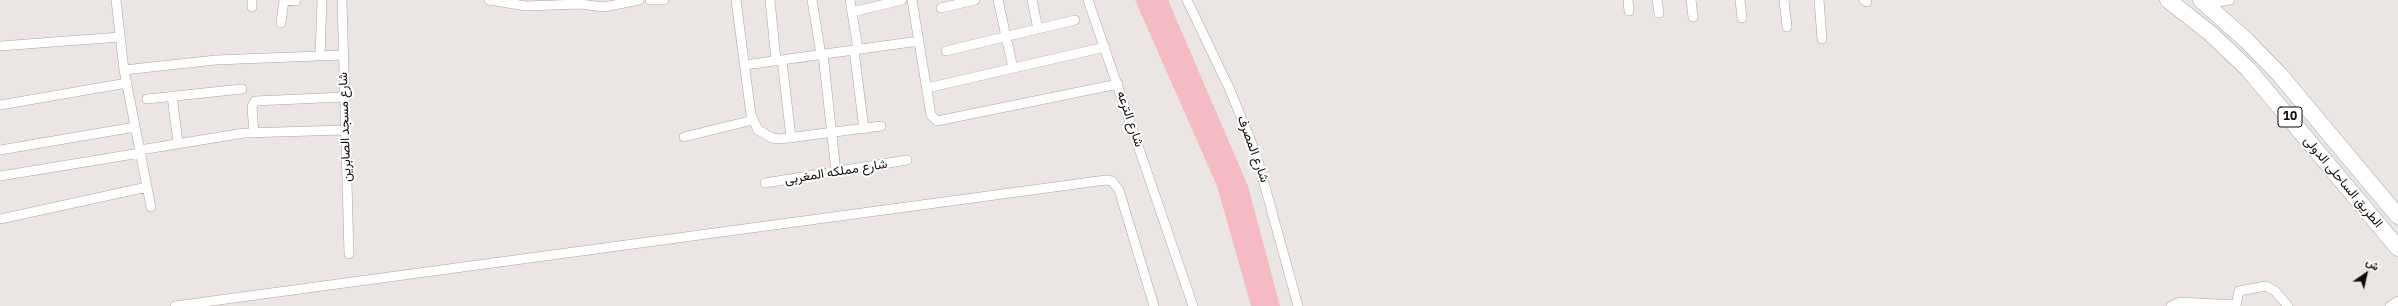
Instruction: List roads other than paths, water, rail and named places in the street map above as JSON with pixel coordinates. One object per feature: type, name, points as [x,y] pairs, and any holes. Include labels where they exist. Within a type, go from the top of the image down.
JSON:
[{"type":"highway","name":"الطريق الساحلى الدولى","points":[[2168,0],[2210,33],[2248,69],[2398,248]]},
{"type":"highway","name":"الطريق الساحلى الدولى","points":[[2204,2],[2248,42],[2280,75],[2398,216]]},
{"type":"street","points":[[116,0],[124,70],[151,207]]},
{"type":"street","points":[[281,23],[284,0],[296,1]]},
{"type":"street","points":[[320,56],[322,0]]},
{"type":"street","points":[[342,0],[348,0]]},
{"type":"street","name":"شارع مسجد الصابرين","points":[[342,0],[349,254]]},
{"type":"street","points":[[489,0],[526,6],[596,3],[612,6],[638,0]]},
{"type":"street","points":[[650,0],[664,0]]},
{"type":"street","points":[[736,0],[753,120],[758,130],[764,135],[780,139],[881,126]]},
{"type":"street","points":[[770,0],[791,138]]},
{"type":"street","points":[[812,0],[822,54],[836,172]]},
{"type":"street","points":[[850,0],[864,129]]},
{"type":"street","points":[[852,12],[902,0]]},
{"type":"street","points":[[912,0],[933,119],[941,122],[1118,84]]},
{"type":"street","points":[[941,8],[975,0]]},
{"type":"street","points":[[998,0],[1013,68]]},
{"type":"street","points":[[1032,0],[1038,29]]},
{"type":"street","name":"شارع الترعه","points":[[1088,0],[1171,238],[1193,306]]},
{"type":"street","name":"شارع المصرف","points":[[1187,0],[1230,90],[1256,154],[1298,306]]},
{"type":"street","points":[[1628,0],[1629,11]]},
{"type":"street","points":[[1657,0],[1659,13]]},
{"type":"street","points":[[1691,0],[1693,17]]},
{"type":"street","points":[[1740,0],[1742,18]]},
{"type":"street","points":[[1784,0],[1788,27]]},
{"type":"street","points":[[1819,0],[1822,39]]},
{"type":"street","points":[[2204,2],[2230,0]]},
{"type":"street","points":[[946,51],[1074,20]]},
{"type":"street","points":[[0,46],[120,37]]},
{"type":"street","points":[[745,65],[919,41]]},
{"type":"street","points":[[927,88],[1105,47]]},
{"type":"street","points":[[124,70],[216,60],[343,55]]},
{"type":"street","points":[[0,105],[127,83]]},
{"type":"street","points":[[147,99],[242,88]]},
{"type":"street","points":[[172,96],[178,143]]},
{"type":"street","points":[[254,133],[252,108],[255,101],[344,97]]},
{"type":"street","points":[[684,137],[753,120]]},
{"type":"street","points":[[0,150],[135,127]]},
{"type":"street","points":[[0,176],[178,143],[254,133],[345,130]]},
{"type":"street","name":"شارع مملكه المغربى","points":[[765,183],[908,160]]},
{"type":"street","points":[[175,306],[1106,180],[1117,184],[1154,306]]},
{"type":"street","points":[[0,219],[147,186]]},
{"type":"street","points":[[2171,306],[2180,302],[2236,306],[2239,291],[2266,286],[2275,291],[2288,306]]},
{"type":"street","points":[[2390,306],[2398,301]]}]
